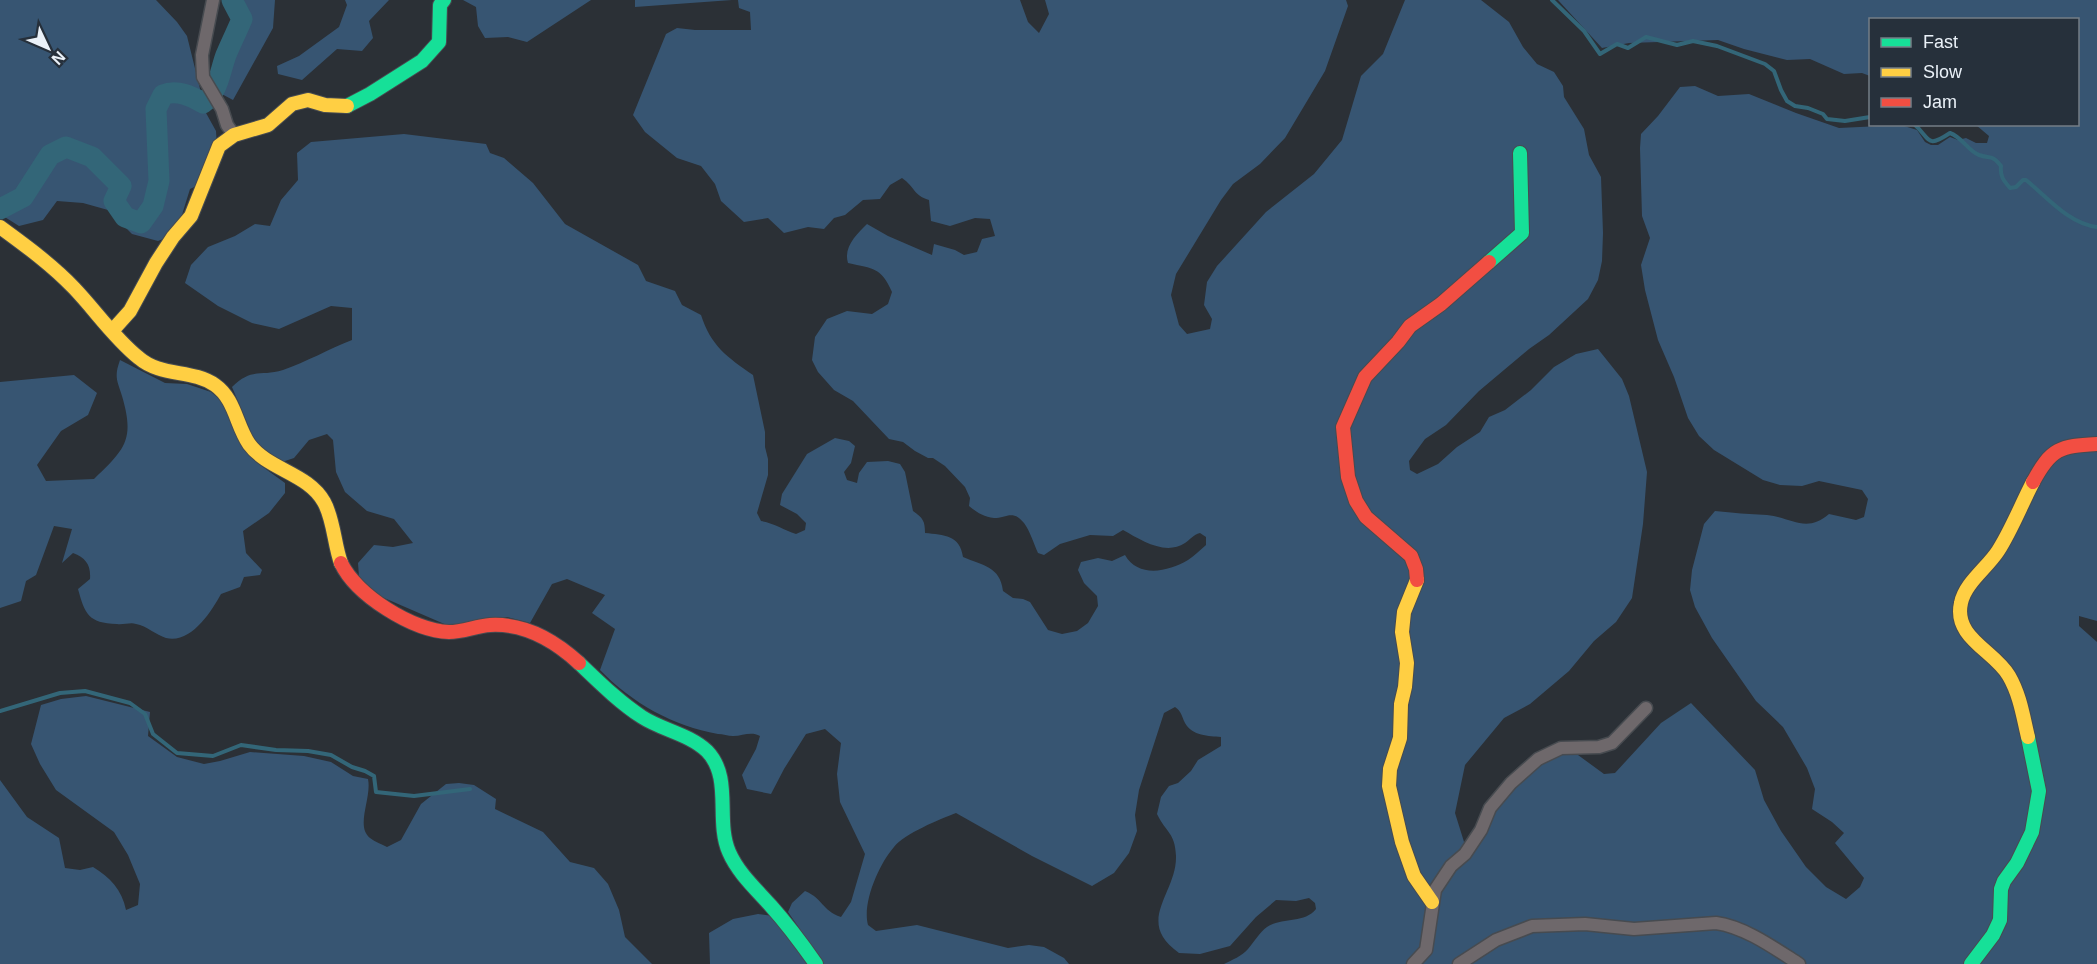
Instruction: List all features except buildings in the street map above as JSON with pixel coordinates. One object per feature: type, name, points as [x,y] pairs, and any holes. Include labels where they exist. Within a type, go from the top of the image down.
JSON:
[{"type":"street","points":[[213,0],[201,68],[205,84],[218,102],[227,125],[234,135]]},
{"type":"street","points":[[112,331],[130,311],[156,263],[173,237],[191,216],[219,146],[234,135],[268,125],[292,105],[308,100],[345,107],[422,61],[439,42],[440,5],[444,0]]},
{"type":"street","points":[[1432,902],[1414,876],[1402,842],[1389,786],[1390,769],[1400,738],[1401,704],[1406,679],[1407,663],[1402,632],[1404,612],[1417,580],[1416,569],[1411,556],[1366,517],[1356,501],[1348,477],[1343,427],[1365,377],[1410,327],[1441,304],[1522,233],[1520,153]]},
{"type":"street","points":[[0,227],[16,238],[79,294],[128,350],[150,367],[210,382],[224,392],[234,408],[244,436],[257,454],[317,492],[324,505],[343,569],[354,584],[369,597],[406,618],[438,631],[454,632],[496,625],[544,636],[560,646],[609,691],[642,717],[691,741],[710,755],[720,780],[724,838],[728,850],[741,872],[816,964]]},
{"type":"street","points":[[1971,964],[1993,935],[2000,920],[2001,889],[2032,832],[2040,791],[2019,697],[2013,682],[1987,649],[1962,630],[1960,605],[1969,585],[2000,548],[2040,469],[2049,456],[2059,450],[2097,444]]},
{"type":"street","points":[[1413,964],[1426,950],[1435,890],[1451,866],[1465,855],[1481,830],[1490,808],[1511,783],[1538,759],[1561,748],[1599,747],[1612,743],[1646,708]]},
{"type":"street","points":[[1459,964],[1496,940],[1532,926],[1585,924],[1634,929],[1716,923],[1728,925],[1799,964]]},
{"type":"shaded area","points":[[0,0],[156,0],[177,22],[187,36],[206,113],[216,131],[218,164],[209,180],[190,189],[176,234],[158,241],[132,234],[108,210],[83,203],[57,201],[43,220],[19,226],[0,214]]},
{"type":"shaded area","points":[[243,0],[275,0],[273,28],[233,100],[218,92],[211,80],[229,31],[244,10]]},
{"type":"shaded area","points":[[345,0],[389,0],[369,21],[373,38],[362,51],[337,49],[302,80],[278,74],[277,66],[299,56],[339,27],[347,5]]},
{"type":"shaded area","points":[[463,0],[591,0],[527,42],[508,37],[485,38],[478,26],[476,7]]},
{"type":"shaded area","points":[[635,0],[732,0],[635,7]]},
{"type":"shaded area","points":[[738,0],[1020,0],[1028,22],[1039,33],[1049,14],[1045,0],[1346,0],[1348,6],[1325,71],[1285,138],[1260,164],[1233,184],[1176,274],[1171,295],[1179,325],[1187,334],[1210,329],[1212,319],[1204,305],[1207,282],[1217,266],[1266,212],[1314,174],[1342,140],[1361,76],[1383,54],[1405,0],[1481,0],[1509,22],[1523,47],[1537,64],[1554,72],[1563,86],[1564,97],[1584,129],[1589,155],[1601,177],[1603,233],[1602,261],[1598,280],[1588,299],[1549,335],[1479,391],[1446,425],[1425,439],[1409,461],[1410,470],[1417,474],[1438,464],[1457,447],[1480,432],[1489,417],[1505,410],[1531,390],[1554,367],[1576,354],[1598,349],[1622,379],[1629,396],[1647,472],[1643,524],[1632,598],[1616,622],[1594,641],[1569,671],[1530,704],[1504,718],[1465,765],[1455,813],[1465,845],[1490,819],[1511,791],[1536,767],[1563,752],[1578,755],[1604,774],[1615,773],[1661,723],[1691,703],[1755,770],[1764,800],[1781,831],[1806,867],[1826,887],[1846,899],[1860,887],[1864,878],[1835,843],[1844,833],[1812,809],[1815,789],[1807,768],[1783,727],[1756,701],[1712,638],[1695,607],[1690,590],[1692,570],[1704,524],[1715,511],[1776,516],[1806,524],[1821,520],[1829,514],[1856,520],[1864,517],[1868,499],[1862,490],[1819,481],[1802,486],[1780,485],[1763,480],[1714,450],[1699,436],[1688,418],[1658,340],[1645,290],[1641,265],[1650,238],[1642,216],[1641,134],[1680,87],[1695,86],[1718,96],[1749,94],[1839,128],[1904,126],[1917,130],[1925,142],[1931,145],[1938,145],[1950,137],[1987,143],[1989,136],[1977,126],[2079,126],[2079,18],[1869,18],[1869,76],[1862,73],[1844,74],[1810,59],[1787,60],[1718,40],[1629,43],[1602,48],[1558,0],[2097,0],[2097,621],[2079,616],[2079,626],[2097,642],[2097,964],[1224,964],[1246,951],[1267,927],[1311,914],[1316,909],[1315,903],[1309,898],[1296,901],[1276,900],[1256,917],[1230,946],[1200,954],[1179,953],[1166,941],[1160,930],[1161,907],[1175,870],[1176,856],[1172,837],[1157,814],[1161,797],[1169,786],[1178,783],[1191,771],[1198,760],[1221,746],[1221,737],[1192,731],[1175,707],[1164,713],[1139,790],[1135,815],[1137,831],[1129,853],[1114,873],[1092,886],[1032,856],[956,813],[923,827],[899,842],[888,854],[873,884],[867,906],[867,916],[868,925],[876,931],[917,925],[1008,948],[1029,945],[1044,947],[1064,958],[1069,964],[824,964],[788,912],[792,903],[805,891],[841,917],[851,902],[865,854],[840,802],[837,774],[841,743],[825,729],[806,734],[771,794],[747,789],[742,775],[756,749],[760,736],[750,734],[729,736],[685,725],[640,703],[612,682],[600,670],[615,629],[592,613],[605,595],[567,579],[552,584],[530,623],[507,617],[449,626],[375,594],[359,577],[358,563],[374,545],[393,547],[413,543],[394,519],[367,511],[345,492],[336,472],[333,440],[327,434],[309,440],[294,458],[282,462],[258,449],[232,387],[245,377],[283,370],[352,340],[352,308],[331,306],[279,329],[252,323],[218,306],[185,283],[191,265],[208,247],[235,236],[255,224],[270,226],[281,200],[298,180],[297,153],[311,142],[404,134],[486,144],[490,153],[504,158],[533,183],[565,224],[638,265],[646,281],[675,291],[682,305],[701,315],[710,335],[721,350],[753,375],[768,459],[768,475],[757,513],[761,521],[796,534],[805,530],[806,523],[797,514],[780,505],[782,494],[807,454],[835,438],[849,441],[855,446],[851,463],[844,472],[847,480],[857,483],[859,473],[867,462],[888,461],[900,464],[905,472],[913,511],[923,520],[925,533],[955,540],[963,557],[984,565],[998,576],[1003,591],[1013,598],[1030,602],[1048,630],[1062,634],[1077,631],[1088,623],[1098,606],[1097,596],[1084,583],[1078,570],[1081,562],[1098,558],[1112,561],[1125,555],[1138,567],[1154,571],[1172,568],[1192,557],[1206,545],[1206,537],[1200,533],[1177,547],[1169,548],[1153,545],[1123,530],[1113,536],[1090,535],[1060,544],[1044,555],[1038,553],[1028,530],[1020,519],[1013,515],[994,518],[974,510],[969,506],[970,498],[965,487],[945,466],[915,451],[903,442],[889,439],[853,401],[834,390],[818,372],[812,360],[815,337],[827,319],[847,311],[872,314],[888,304],[892,292],[876,270],[848,263],[849,246],[867,224],[932,255],[934,244],[964,255],[977,252],[982,239],[995,236],[990,219],[975,218],[950,226],[931,221],[929,200],[920,196],[902,178],[890,185],[880,199],[863,200],[845,215],[834,218],[824,229],[808,227],[784,233],[768,218],[744,222],[721,201],[715,184],[701,166],[677,158],[645,132],[633,115],[666,34],[677,28],[751,30],[750,12],[739,8]]},
{"type":"shaded area","points":[[120,360],[165,383],[187,384],[211,392],[224,403],[256,462],[285,483],[285,493],[269,513],[243,531],[246,553],[262,570],[260,575],[244,577],[240,587],[221,594],[199,625],[184,636],[175,639],[162,637],[140,625],[100,622],[89,616],[78,589],[90,579],[88,566],[81,557],[73,553],[62,563],[72,529],[54,526],[36,575],[26,581],[21,601],[0,608],[0,382],[74,375],[97,393],[88,415],[61,431],[37,465],[46,481],[94,479],[120,451],[127,434],[126,411],[117,378]]},
{"type":"shaded area","points":[[86,696],[150,712],[148,736],[177,757],[204,764],[250,752],[304,756],[331,762],[353,776],[368,779],[364,826],[370,838],[387,847],[401,840],[421,804],[446,784],[474,785],[496,799],[495,809],[543,832],[570,862],[594,868],[608,884],[619,910],[625,937],[652,964],[0,964],[0,780],[27,817],[59,838],[65,868],[80,870],[93,867],[114,885],[122,896],[126,910],[138,905],[140,884],[128,855],[114,832],[56,790],[31,744],[41,705],[61,699]]},
{"type":"shaded area","points":[[758,914],[773,916],[809,964],[710,964],[709,933],[733,919]]},
{"type":"waterway","points":[[0,209],[23,197],[50,155],[66,147],[92,157],[121,186],[114,201],[125,217],[141,223],[153,206],[159,181],[156,109],[163,95],[168,93],[184,94],[203,103],[212,94],[242,19],[232,0]]},
{"type":"waterway","points":[[1552,0],[1584,31],[1600,54],[1617,44],[1628,48],[1646,37],[1677,45],[1693,41],[1717,46],[1765,64],[1774,71],[1787,101],[1795,106],[1823,114],[1827,119],[1845,121],[1869,117]]},
{"type":"waterway","points":[[1916,126],[1929,140],[1933,141],[1950,133],[1954,135],[1975,153],[1993,158],[1998,162],[2001,166],[2002,178],[2010,188],[2026,180],[2050,202],[2077,221],[2097,227]]},
{"type":"waterway","points":[[0,711],[60,693],[85,691],[130,703],[145,714],[153,734],[177,753],[213,756],[241,745],[276,750],[308,751],[331,755],[374,776],[376,792],[414,796],[470,789]]},
{"type":"traffic: fast","points":[[347,106],[422,61],[439,42],[440,5],[444,0]]},
{"type":"traffic: fast","points":[[1489,262],[1522,233],[1520,153]]},
{"type":"traffic: fast","points":[[579,663],[617,698],[642,717],[692,740],[707,751],[715,762],[722,786],[723,827],[725,840],[733,860],[789,927],[816,964]]},
{"type":"traffic: fast","points":[[1971,964],[1993,935],[2000,920],[2001,889],[2032,832],[2039,791],[2028,737]]},
{"type":"traffic: slow","points":[[112,331],[130,311],[156,263],[173,237],[191,216],[219,146],[234,135],[268,125],[292,104],[308,100],[325,105],[347,106]]},
{"type":"traffic: slow","points":[[0,227],[66,280],[121,342],[139,358],[157,368],[206,380],[222,391],[245,437],[257,453],[308,484],[324,502],[330,516],[341,563]]},
{"type":"traffic: slow","points":[[2028,737],[2013,683],[2003,667],[1969,635],[1960,615],[1963,596],[1998,551],[2033,482]]},
{"type":"traffic: slow","points":[[1417,580],[1404,612],[1402,632],[1407,663],[1405,687],[1401,704],[1400,738],[1390,769],[1389,786],[1402,842],[1414,876],[1432,902]]},
{"type":"traffic: jam","points":[[1417,580],[1411,556],[1366,517],[1356,501],[1348,477],[1343,427],[1365,377],[1410,326],[1441,304],[1489,262]]},
{"type":"traffic: jam","points":[[2033,482],[2045,462],[2058,451],[2074,446],[2097,444]]},
{"type":"traffic: jam","points":[[341,563],[348,575],[372,599],[419,625],[449,632],[490,625],[515,627],[549,640],[579,663]]}]
